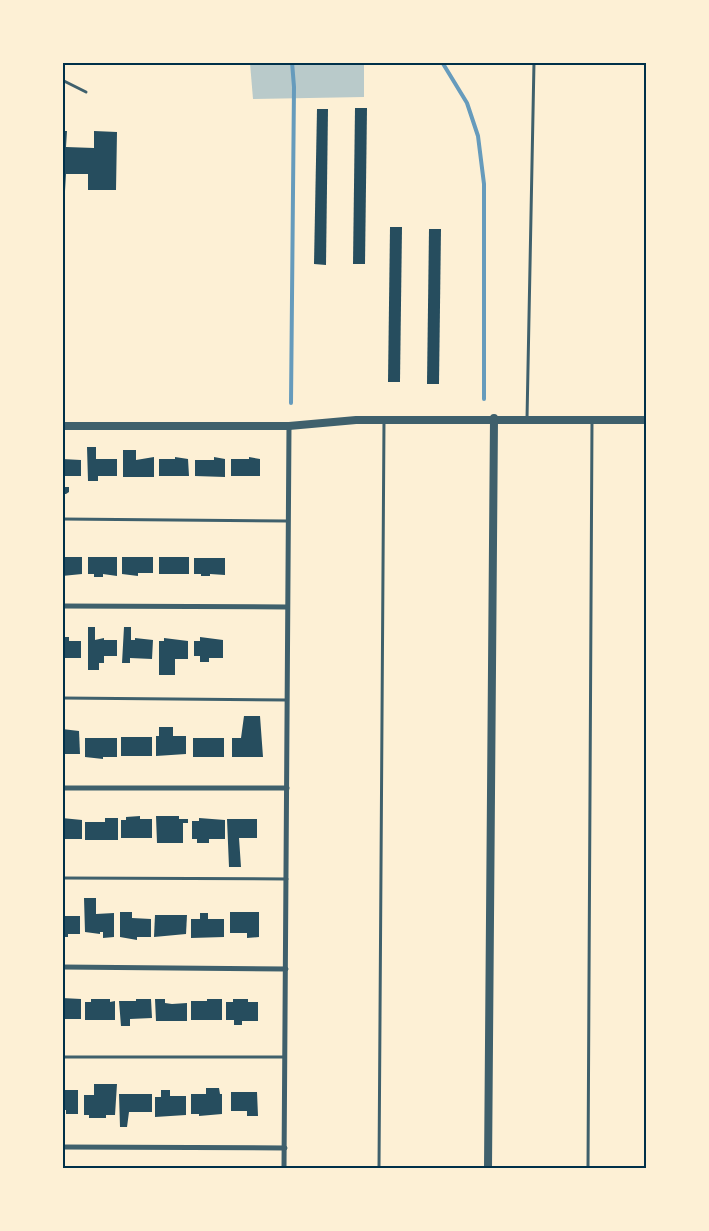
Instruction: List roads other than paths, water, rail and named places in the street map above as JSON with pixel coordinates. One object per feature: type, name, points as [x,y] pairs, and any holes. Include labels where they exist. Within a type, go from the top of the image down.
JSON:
[{"type":"street","points":[[488,1168],[494,418]]},
{"type":"street","points":[[62,426],[289,426],[384,420],[494,418],[646,420]]},
{"type":"street","points":[[284,1168],[289,426]]},
{"type":"street","points":[[62,606],[287,607]]},
{"type":"street","points":[[62,788],[288,788]]},
{"type":"street","points":[[62,967],[286,969]]},
{"type":"street","points":[[62,1147],[284,1148]]},
{"type":"lane","points":[[527,419],[534,62]]},
{"type":"lane","points":[[62,80],[86,92]]},
{"type":"lane","points":[[588,1168],[592,419]]},
{"type":"lane","points":[[379,1168],[384,420]]},
{"type":"lane","points":[[62,519],[288,521]]},
{"type":"lane","points":[[62,698],[288,700]]},
{"type":"lane","points":[[62,878],[287,879]]},
{"type":"lane","points":[[62,1057],[285,1057]]},
{"type":"waterway","points":[[291,403],[294,87],[292,62]]},
{"type":"waterway","points":[[442,62],[467,103],[478,136],[484,184],[484,399]]}]
